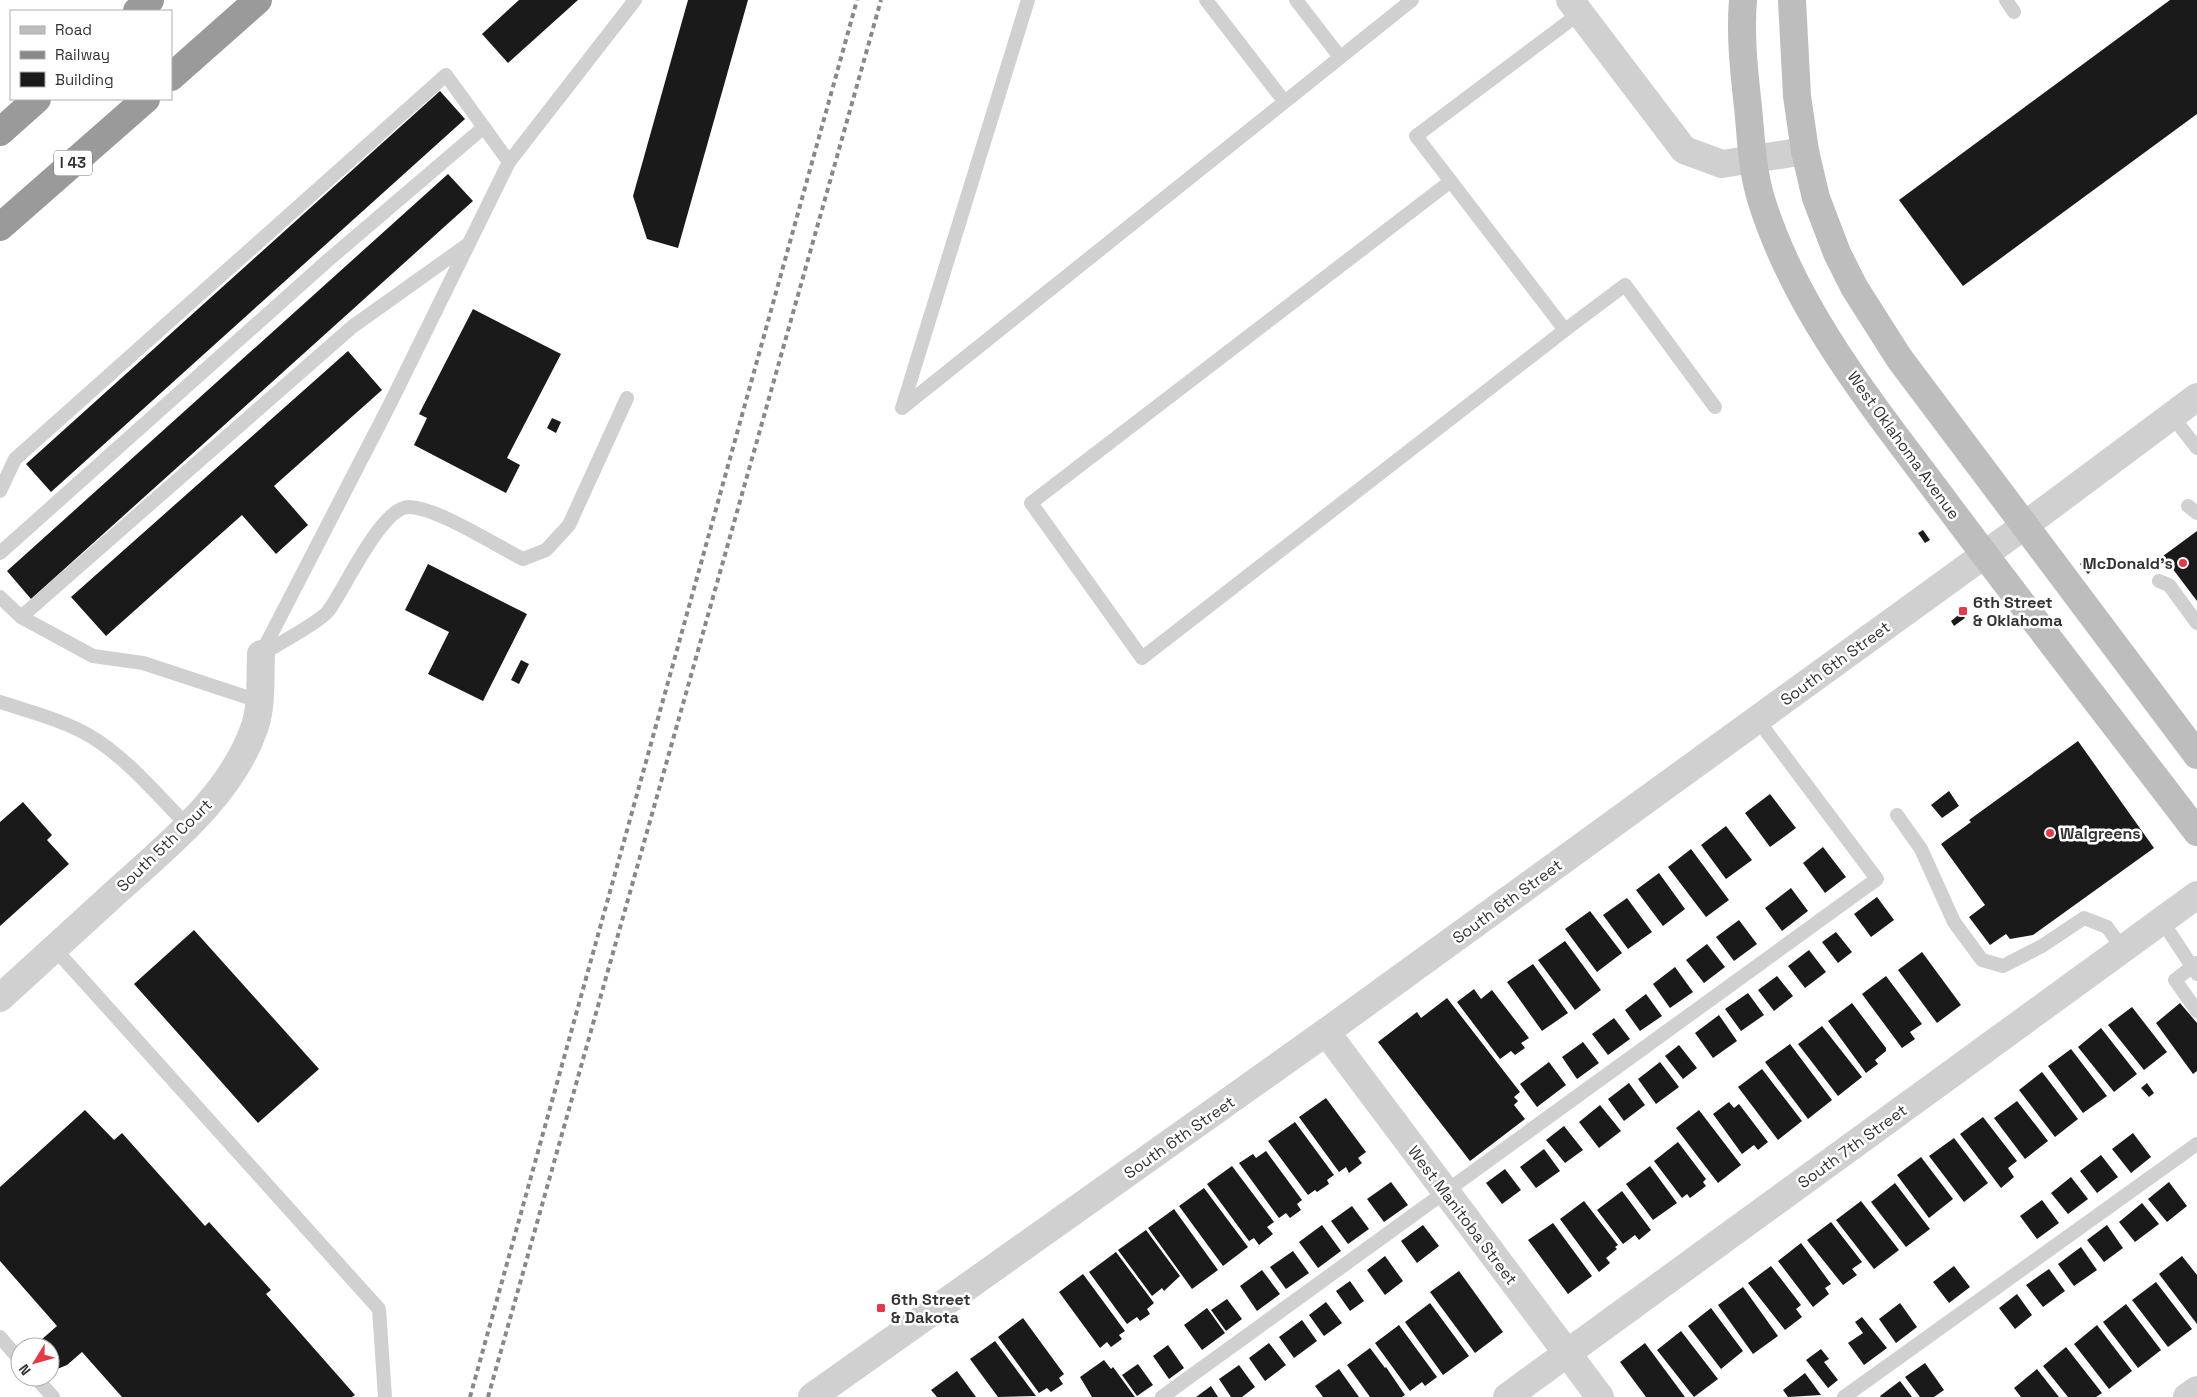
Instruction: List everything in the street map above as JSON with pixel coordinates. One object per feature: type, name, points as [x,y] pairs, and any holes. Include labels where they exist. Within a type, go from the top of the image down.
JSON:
[{"type":"highway","points":[[138,10],[150,0]]},
{"type":"highway","points":[[172,75],[258,0]]},
{"type":"highway","points":[[0,132],[36,100]]},
{"type":"highway","name":"I 43","points":[[0,227],[145,100]]},
{"type":"main road","name":"West Oklahoma Avenue","points":[[1743,0],[1741,30],[1753,161],[1761,198],[1778,242],[1825,337],[1862,391],[2197,832]]},
{"type":"main road","points":[[1792,0],[1797,96],[1805,151],[1816,198],[1836,253],[1876,326],[2197,755]]},
{"type":"street","points":[[1575,6],[1684,150],[1722,164],[1753,161],[1805,151]]},
{"type":"street","name":"South 6th Street","points":[[812,1397],[1326,1032],[2024,526],[2197,397]]},
{"type":"street","name":"South 5th Court","points":[[0,998],[187,825],[214,797],[238,762],[255,726],[259,701],[261,654]]},
{"type":"street","name":"South 7th Street","points":[[1507,1397],[2197,895]]},
{"type":"street","name":"West Manitoba Street","points":[[1326,1032],[1600,1397]]},
{"type":"street","points":[[2187,1397],[2197,1390]]},
{"type":"lane","points":[[261,654],[390,406],[509,162],[636,0]]},
{"type":"lane","points":[[1028,0],[902,408],[1412,0]]},
{"type":"lane","points":[[1206,0],[1284,101]]},
{"type":"lane","points":[[1296,0],[1340,57]]},
{"type":"lane","points":[[2006,0],[2014,12]]},
{"type":"lane","points":[[1565,330],[1416,136],[1575,6]]},
{"type":"lane","points":[[0,491],[15,459],[446,74],[509,162]]},
{"type":"lane","points":[[0,553],[326,262],[484,127]]},
{"type":"lane","points":[[1450,182],[1031,503],[1142,658],[1624,285],[1715,407]]},
{"type":"lane","points":[[21,618],[352,327],[470,243]]},
{"type":"lane","points":[[261,654],[328,613],[364,551],[388,518],[406,507],[428,510],[523,559],[546,550],[569,525],[627,398]]},
{"type":"lane","points":[[2172,416],[2197,448]]},
{"type":"lane","points":[[2159,581],[2169,585],[2197,623]]},
{"type":"lane","points":[[0,597],[21,618],[93,656],[143,663],[259,701]]},
{"type":"lane","points":[[0,702],[56,720],[91,736],[118,758],[187,825]]},
{"type":"lane","points":[[1162,1397],[1877,880],[1757,719]]},
{"type":"lane","points":[[1897,814],[1920,849],[1954,922],[1982,960],[2003,966],[2042,946],[2084,918],[2108,927],[2123,949]]},
{"type":"lane","points":[[2162,921],[2195,968],[2175,980],[2197,1011]]},
{"type":"lane","points":[[54,948],[379,1309],[386,1397]]},
{"type":"lane","points":[[1844,1397],[2197,1144]]},
{"type":"lane","points":[[0,1337],[10,1348]]},
{"type":"lane","points":[[44,1387],[53,1397]]},
{"type":"building","points":[[519,0],[578,0],[508,63],[482,34]]},
{"type":"building","points":[[688,0],[748,0],[678,248],[647,239],[633,196]]},
{"type":"building","points":[[2170,0],[2197,0],[2197,114],[1963,286],[1899,200]]},
{"type":"building","points":[[440,91],[465,119],[51,492],[26,464]]},
{"type":"building","points":[[448,174],[473,201],[31,599],[7,571]]},
{"type":"building","points":[[473,309],[561,354],[507,458],[520,465],[506,493],[414,445],[427,418],[419,414]]},
{"type":"building","points":[[348,351],[382,390],[274,486],[308,525],[276,554],[242,515],[106,636],[71,597]]},
{"type":"building","points":[[552,418],[561,422],[556,433],[547,428]]},
{"type":"building","points":[[1923,530],[1930,540],[1925,543],[1918,533]]},
{"type":"building","name":"McDonald's","points":[[2197,531],[2197,601],[2163,556]]},
{"type":"building","points":[[2085,560],[2092,570],[2088,574],[2080,564]]},
{"type":"building","points":[[428,564],[527,614],[483,701],[428,674],[449,632],[405,610]]},
{"type":"building","points":[[1961,613],[1965,618],[1954,626],[1951,621]]},
{"type":"building","points":[[521,660],[529,664],[519,684],[511,680]]},
{"type":"building","name":"Walgreens","points":[[2078,741],[2154,848],[2033,935],[2010,939],[2006,934],[1990,945],[1969,917],[1985,905],[1941,844],[1971,822],[1969,820]]},
{"type":"building","points":[[1949,791],[1959,806],[1942,818],[1931,805]]},
{"type":"building","points":[[1770,794],[1796,828],[1770,847],[1745,813]]},
{"type":"building","points":[[23,802],[52,835],[47,840],[69,864],[0,926],[0,822]]},
{"type":"building","points":[[1726,826],[1752,860],[1726,879],[1701,845]]},
{"type":"building","points":[[1823,847],[1846,877],[1825,893],[1803,863]]},
{"type":"building","points":[[1691,849],[1729,900],[1706,917],[1668,867]]},
{"type":"building","points":[[1659,873],[1685,909],[1663,926],[1636,890]]},
{"type":"building","points":[[1791,888],[1808,911],[1782,931],[1765,908]]},
{"type":"building","points":[[1877,897],[1894,920],[1871,937],[1854,914]]},
{"type":"building","points":[[1627,898],[1652,932],[1628,949],[1603,915]]},
{"type":"building","points":[[1590,911],[1622,953],[1597,972],[1565,929]]},
{"type":"building","points":[[1739,920],[1757,944],[1734,961],[1716,937]]},
{"type":"building","points":[[194,930],[319,1069],[258,1123],[134,984]]},
{"type":"building","points":[[1836,932],[1852,952],[1838,963],[1822,942]]},
{"type":"building","points":[[1565,941],[1601,990],[1575,1010],[1538,960]]},
{"type":"building","points":[[1707,944],[1725,967],[1704,983],[1686,960]]},
{"type":"building","points":[[1809,950],[1826,972],[1805,988],[1788,966]]},
{"type":"building","points":[[1922,952],[1961,1005],[1937,1023],[1898,970]]},
{"type":"building","points":[[1533,964],[1568,1013],[1542,1031],[1507,982]]},
{"type":"building","points":[[1675,967],[1693,992],[1670,1008],[1653,984]]},
{"type":"building","points":[[1777,976],[1793,996],[1774,1011],[1758,990]]},
{"type":"building","points":[[1886,976],[1922,1024],[1910,1032],[1915,1039],[1902,1048],[1862,994]]},
{"type":"building","points":[[1474,989],[1481,999],[1492,990],[1529,1038],[1521,1043],[1525,1048],[1515,1055],[1511,1051],[1500,1059],[1457,1002]]},
{"type":"building","points":[[1748,993],[1764,1015],[1741,1031],[1725,1009]]},
{"type":"building","points":[[1646,994],[1662,1016],[1640,1031],[1625,1010]]},
{"type":"building","points":[[1447,998],[1520,1092],[1514,1097],[1518,1101],[1514,1105],[1525,1119],[1470,1161],[1378,1042],[1417,1012],[1421,1018]]},
{"type":"building","points":[[1852,1003],[1886,1048],[1886,1051],[1875,1060],[1878,1064],[1866,1073],[1828,1021]]},
{"type":"building","points":[[2180,1003],[2197,1023],[2197,1071],[2193,1074],[2156,1023]]},
{"type":"building","points":[[2132,1007],[2167,1052],[2144,1070],[2108,1025]]},
{"type":"building","points":[[1719,1015],[1737,1041],[1713,1058],[1695,1033]]},
{"type":"building","points":[[1614,1018],[1630,1039],[1608,1055],[1592,1034]]},
{"type":"building","points":[[1822,1026],[1862,1077],[1838,1096],[1798,1044]]},
{"type":"building","points":[[2101,1028],[2137,1074],[2114,1092],[2078,1047]]},
{"type":"building","points":[[1583,1042],[1599,1063],[1577,1079],[1562,1057]]},
{"type":"building","points":[[1790,1044],[1832,1100],[1808,1119],[1765,1062]]},
{"type":"building","points":[[1679,1045],[1697,1068],[1683,1079],[1665,1056]]},
{"type":"building","points":[[2071,1049],[2107,1096],[2083,1113],[2048,1066]]},
{"type":"building","points":[[1549,1062],[1566,1085],[1537,1107],[1520,1084]]},
{"type":"building","points":[[1660,1062],[1679,1087],[1656,1104],[1638,1079]]},
{"type":"building","points":[[1762,1069],[1802,1121],[1778,1140],[1738,1087]]},
{"type":"building","points":[[2042,1072],[2078,1119],[2055,1137],[2019,1090]]},
{"type":"building","points":[[1629,1083],[1645,1105],[1624,1121],[1608,1099]]},
{"type":"building","points":[[2147,1083],[2154,1093],[2149,1097],[2141,1088]]},
{"type":"building","points":[[1326,1098],[1366,1152],[1358,1158],[1362,1163],[1349,1173],[1346,1167],[1339,1172],[1299,1117]]},
{"type":"building","points":[[2017,1101],[2048,1141],[2025,1159],[1994,1118]]},
{"type":"building","points":[[1729,1102],[1734,1108],[1739,1104],[1768,1142],[1758,1150],[1754,1145],[1742,1154],[1713,1114]]},
{"type":"building","points":[[1600,1105],[1621,1131],[1599,1148],[1579,1122]]},
{"type":"building","points":[[85,1110],[114,1140],[122,1133],[205,1226],[209,1222],[271,1290],[266,1294],[355,1395],[352,1397],[122,1397],[82,1352],[67,1365],[60,1368],[60,1337],[44,1337],[57,1326],[0,1261],[0,1187]]},
{"type":"building","points":[[1699,1110],[1741,1165],[1718,1183],[1676,1128]]},
{"type":"building","points":[[1983,1117],[2017,1161],[2008,1168],[2014,1177],[2001,1188],[1960,1134]]},
{"type":"building","points":[[1295,1122],[1334,1175],[1327,1180],[1329,1184],[1317,1192],[1315,1190],[1308,1195],[1268,1141]]},
{"type":"building","points":[[1564,1126],[1583,1150],[1565,1163],[1546,1140]]},
{"type":"building","points":[[2133,1133],[2151,1157],[2131,1173],[2112,1149]]},
{"type":"building","points":[[1954,1138],[1988,1183],[1964,1202],[1929,1156]]},
{"type":"building","points":[[1678,1142],[1706,1179],[1703,1182],[1706,1186],[1690,1198],[1687,1194],[1682,1198],[1654,1161]]},
{"type":"building","points":[[1544,1149],[1560,1171],[1536,1188],[1520,1167]]},
{"type":"building","points":[[1266,1151],[1302,1200],[1297,1204],[1301,1210],[1290,1218],[1286,1213],[1279,1218],[1239,1163],[1253,1154],[1256,1158]]},
{"type":"building","points":[[2101,1155],[2118,1177],[2097,1193],[2080,1171]]},
{"type":"building","points":[[1921,1157],[1953,1199],[1929,1218],[1897,1175]]},
{"type":"building","points":[[1232,1166],[1274,1222],[1267,1227],[1273,1234],[1259,1245],[1254,1238],[1249,1241],[1207,1184]]},
{"type":"building","points":[[1650,1166],[1677,1203],[1653,1220],[1626,1184]]},
{"type":"building","points":[[1505,1169],[1521,1190],[1502,1204],[1486,1183]]},
{"type":"building","points":[[2071,1177],[2088,1199],[2068,1214],[2051,1193]]},
{"type":"building","points":[[1391,1182],[1408,1205],[1384,1222],[1367,1199]]},
{"type":"building","points":[[2169,1182],[2187,1206],[2167,1222],[2148,1199]]},
{"type":"building","points":[[1895,1183],[1930,1229],[1906,1247],[1871,1202]]},
{"type":"building","points":[[1204,1188],[1248,1247],[1223,1266],[1179,1206]]},
{"type":"building","points":[[1622,1191],[1651,1230],[1639,1240],[1635,1235],[1623,1244],[1597,1210]]},
{"type":"building","points":[[2042,1200],[2059,1223],[2037,1239],[2020,1216]]},
{"type":"building","points":[[1584,1201],[1618,1245],[1615,1247],[1617,1249],[1606,1258],[1610,1263],[1599,1272],[1560,1219]]},
{"type":"building","points":[[1861,1201],[1899,1250],[1874,1269],[1836,1220]]},
{"type":"building","points":[[2142,1203],[2159,1224],[2135,1242],[2119,1222]]},
{"type":"building","points":[[1352,1206],[1369,1229],[1348,1244],[1331,1221]]},
{"type":"building","points":[[1174,1209],[1218,1270],[1192,1289],[1148,1228]]},
{"type":"building","points":[[1831,1222],[1862,1262],[1852,1269],[1857,1275],[1843,1285],[1807,1240]]},
{"type":"building","points":[[1553,1223],[1592,1276],[1568,1294],[1528,1240]]},
{"type":"building","points":[[1322,1225],[1341,1251],[1318,1268],[1299,1242]]},
{"type":"building","points":[[1423,1225],[1439,1246],[1417,1263],[1401,1241]]},
{"type":"building","points":[[2107,1225],[2123,1248],[2104,1262],[2087,1240]]},
{"type":"building","points":[[1146,1230],[1180,1276],[1164,1291],[1162,1288],[1152,1296],[1118,1250]]},
{"type":"building","points":[[1801,1243],[1831,1284],[1825,1288],[1829,1294],[1813,1307],[1778,1261]]},
{"type":"building","points":[[2081,1247],[2097,1270],[2074,1286],[2058,1264]]},
{"type":"building","points":[[1293,1251],[1309,1273],[1286,1289],[1270,1267]]},
{"type":"building","points":[[1116,1252],[1154,1303],[1147,1309],[1150,1314],[1140,1321],[1137,1317],[1127,1324],[1089,1272]]},
{"type":"building","points":[[1385,1256],[1403,1281],[1385,1295],[1367,1270]]},
{"type":"building","points":[[2182,1256],[2197,1275],[2197,1324],[2159,1274]]},
{"type":"building","points":[[1771,1266],[1801,1305],[1796,1309],[1802,1317],[1785,1330],[1748,1283]]},
{"type":"building","points":[[1954,1266],[1970,1287],[1949,1303],[1933,1282]]},
{"type":"building","points":[[2049,1269],[2065,1291],[2043,1307],[2026,1285]]},
{"type":"building","points":[[1262,1270],[1280,1294],[1257,1311],[1240,1286]]},
{"type":"building","points":[[1459,1271],[1503,1332],[1475,1353],[1430,1292]]},
{"type":"building","points":[[1083,1274],[1125,1331],[1119,1335],[1122,1339],[1111,1347],[1107,1342],[1100,1348],[1059,1292]]},
{"type":"building","points":[[1350,1281],[1364,1301],[1350,1311],[1336,1291]]},
{"type":"building","points":[[2156,1282],[2192,1329],[2168,1347],[2132,1300]]},
{"type":"building","points":[[1743,1287],[1778,1336],[1753,1354],[1718,1305]]},
{"type":"building","points":[[2017,1294],[2032,1315],[2015,1329],[1999,1308]]},
{"type":"building","points":[[1227,1299],[1242,1319],[1226,1331],[1211,1310]]},
{"type":"building","points":[[1326,1302],[1342,1323],[1324,1336],[1309,1315]]},
{"type":"building","points":[[1430,1303],[1469,1356],[1443,1375],[1405,1322]]},
{"type":"building","points":[[1900,1303],[1917,1327],[1896,1343],[1879,1319]]},
{"type":"building","points":[[2126,1304],[2161,1350],[2138,1368],[2103,1322]]},
{"type":"building","points":[[1207,1308],[1225,1333],[1202,1350],[1184,1325]]},
{"type":"building","points":[[1711,1308],[1743,1351],[1721,1369],[1688,1326]]},
{"type":"building","points":[[1862,1317],[1887,1348],[1864,1365],[1848,1343],[1863,1333],[1855,1322]]},
{"type":"building","points":[[1023,1318],[1064,1374],[1059,1378],[1063,1384],[1051,1392],[1047,1388],[1039,1393],[998,1337]]},
{"type":"building","points":[[1302,1320],[1317,1341],[1294,1358],[1279,1337]]},
{"type":"building","points":[[1399,1325],[1437,1377],[1425,1386],[1422,1382],[1410,1391],[1375,1343]]},
{"type":"building","points":[[2097,1325],[2132,1371],[2109,1389],[2074,1344]]},
{"type":"building","points":[[1681,1331],[1718,1379],[1694,1397],[1657,1350]]},
{"type":"building","points":[[995,1341],[1036,1396],[998,1397],[970,1359]]},
{"type":"building","points":[[1269,1343],[1286,1365],[1265,1381],[1249,1358]]},
{"type":"building","points":[[1645,1343],[1685,1397],[1646,1397],[1620,1362]]},
{"type":"building","points":[[1168,1345],[1184,1368],[1169,1379],[1153,1356]]},
{"type":"building","points":[[2066,1347],[2102,1393],[2096,1397],[2068,1397],[2043,1366]]},
{"type":"building","points":[[1370,1348],[1405,1395],[1402,1397],[1370,1397],[1347,1365]]},
{"type":"building","points":[[1821,1349],[1829,1359],[1824,1362],[1838,1380],[1828,1388],[1806,1360]]},
{"type":"building","points":[[1104,1360],[1111,1369],[1113,1367],[1135,1397],[1092,1397],[1080,1377]]},
{"type":"building","points":[[1925,1363],[1944,1390],[1934,1397],[1920,1397],[1905,1377]]},
{"type":"building","points":[[1138,1364],[1153,1385],[1137,1396],[1122,1375]]},
{"type":"building","points":[[1239,1365],[1255,1387],[1242,1397],[1231,1397],[1219,1379]]},
{"type":"building","points":[[1339,1369],[1359,1397],[1323,1397],[1315,1386]]},
{"type":"building","points":[[2037,1369],[2059,1397],[2021,1397],[2014,1388]]},
{"type":"building","points":[[957,1371],[976,1397],[937,1397],[931,1390]]},
{"type":"building","points":[[1805,1373],[1821,1395],[1788,1397],[1783,1390]]},
{"type":"building","points":[[1900,1381],[1912,1397],[1880,1396]]},
{"type":"building","points":[[1211,1386],[1218,1397],[1196,1397]]},
{"type":"railway","points":[[470,1397],[857,0]]},
{"type":"railway","points":[[488,1397],[881,0]]},
{"type":"place","name":"McDonald's","points":[[2183,563]]},
{"type":"place","name":"6th Street & Oklahoma","points":[[1963,611]]},
{"type":"place","name":"Walgreens","points":[[2050,833]]},
{"type":"place","name":"6th Street & Dakota","points":[[881,1308]]}]
